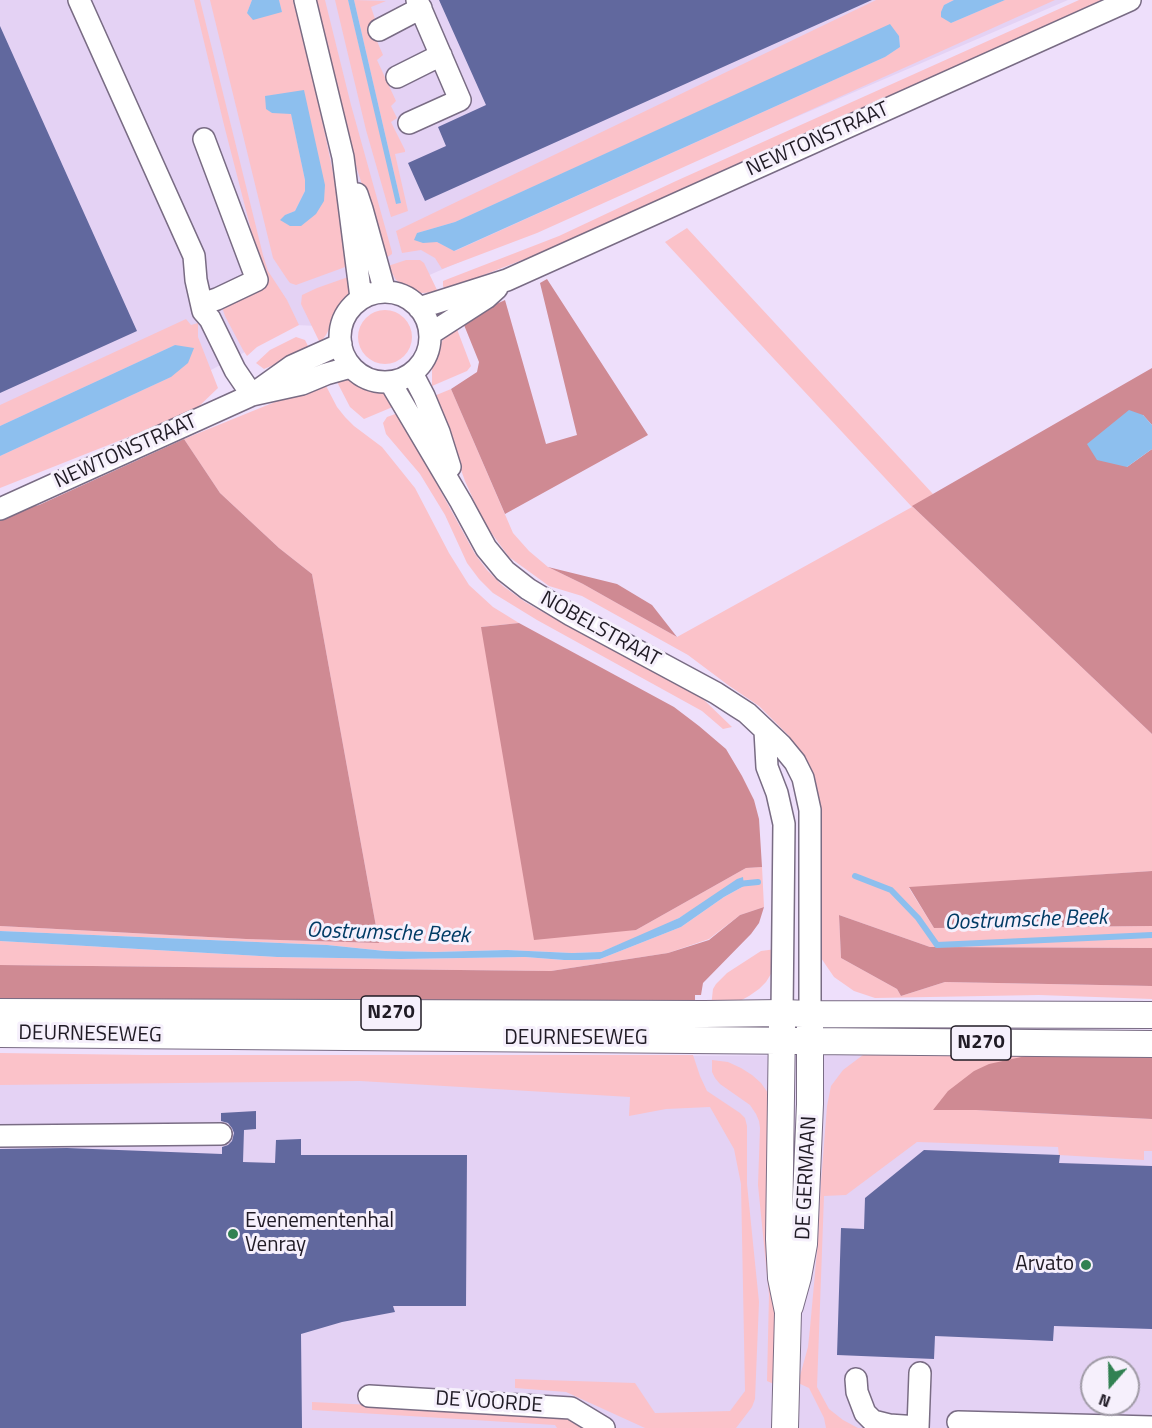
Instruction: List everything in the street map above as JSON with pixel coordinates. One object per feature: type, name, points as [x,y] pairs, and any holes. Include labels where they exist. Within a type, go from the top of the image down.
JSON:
[{"type":"main road","name":"DEURNESEWEG","points":[[0,1012],[1152,1015]]},
{"type":"main road","name":"DE GERMAAN","points":[[782,1013],[779,1239],[781,1278],[788,1312],[785,1428]]},
{"type":"main road","name":"DE GERMAAN","points":[[788,1312],[804,1244],[810,1104],[810,1014]]},
{"type":"main road","name":"DEURNESEWEG","points":[[0,1034],[1152,1044]]},
{"type":"street","points":[[79,0],[194,256],[202,308],[210,319],[235,370],[252,395]]},
{"type":"street","points":[[305,0],[343,157],[361,298]]},
{"type":"street","name":"NEWTONSTRAAT","points":[[420,308],[507,280],[1130,0]]},
{"type":"street","points":[[379,30],[419,4],[460,100],[409,123]]},
{"type":"street","points":[[397,77],[441,55]]},
{"type":"street","points":[[202,308],[257,280],[204,139]]},
{"type":"street","points":[[343,157],[362,209],[385,292]]},
{"type":"street","name":"NEWTONSTRAAT","points":[[430,334],[486,298],[507,280]]},
{"type":"street","points":[[385,292],[404,296],[420,308],[427,320],[430,345],[420,366],[412,373],[390,382],[379,382],[359,374],[351,367],[340,344],[340,334],[346,315],[352,306],[361,298],[385,292]]},
{"type":"street","name":"NEWTONSTRAAT","points":[[0,509],[252,395],[292,366],[340,344]]},
{"type":"street","name":"NEWTONSTRAAT","points":[[252,395],[302,384],[351,367]]},
{"type":"street","name":"NOBELSTRAAT","points":[[412,373],[439,432],[461,502]]},
{"type":"street","name":"NOBELSTRAAT","points":[[390,382],[498,565],[516,580],[571,615],[716,693],[747,713],[781,745],[795,762],[803,778],[810,810],[810,1014]]},
{"type":"street","points":[[765,731],[767,767],[777,793],[784,824],[782,1013]]},
{"type":"street","points":[[0,1136],[221,1134]]},
{"type":"street","points":[[856,1379],[857,1392],[865,1413],[873,1421],[918,1428],[920,1373]]},
{"type":"street","name":"DE VOORDE","points":[[369,1396],[571,1408],[604,1428]]},
{"type":"street","points":[[958,1422],[1152,1427]]},
{"type":"shaded area","points":[[0,0],[1068,0],[434,273],[317,326],[296,325],[0,477]]},
{"type":"shaded area","points":[[194,0],[200,0],[268,271],[287,300],[299,325],[257,347],[247,356],[221,304],[265,284]]},
{"type":"shaded area","points":[[210,0],[252,0],[247,13],[282,12],[279,0],[293,0],[318,100],[337,192],[348,266],[296,285],[290,283],[273,258]],"holes":[[[304,91],[316,214],[285,215],[295,211],[305,191],[305,180],[291,113],[272,113],[266,108],[266,96]]]},
{"type":"shaded area","points":[[314,0],[325,0],[351,105],[392,252],[386,258],[348,141]]},
{"type":"shaded area","points":[[335,0],[348,0],[397,204],[401,203],[354,0],[386,1],[371,7],[376,22],[370,25],[383,55],[377,60],[396,101],[391,106],[397,118],[391,122],[405,150],[405,152],[395,154],[408,211],[391,217],[366,130]]},
{"type":"shaded area","points":[[876,0],[954,0],[944,5],[951,23],[1005,0],[1055,0],[537,233],[442,269],[435,258],[421,250],[402,253],[396,231]],"holes":[[[890,25],[899,36],[900,47],[885,57],[455,251],[417,233],[455,222]]]},
{"type":"shaded area","points":[[1079,0],[1105,0],[592,233],[445,290],[443,286],[443,281],[559,236]]},
{"type":"shaded area","points":[[687,228],[933,494],[913,507],[1152,734],[1152,871],[909,888],[934,928],[1152,926],[1152,948],[930,947],[839,915],[841,958],[897,989],[901,996],[945,982],[1152,986],[1152,999],[1039,995],[875,998],[854,991],[834,977],[821,958],[817,945],[807,769],[789,736],[759,706],[688,655],[582,596],[549,586],[509,557],[484,523],[465,481],[434,396],[451,389],[513,533],[529,551],[548,567],[677,637],[912,507],[665,242]]},
{"type":"shaded area","points":[[406,260],[420,260],[424,263],[438,292],[412,291],[396,280],[388,266]]},
{"type":"shaded area","points":[[351,276],[352,288],[320,343],[301,304],[302,295]]},
{"type":"shaded area","points":[[547,279],[648,435],[505,514],[451,389],[477,372],[479,362],[462,320],[505,300],[546,444],[577,435],[540,283]]},
{"type":"shaded area","points":[[385,310],[395,312],[404,318],[410,327],[412,337],[410,347],[404,356],[395,362],[385,364],[375,362],[366,356],[360,347],[358,337],[360,327],[366,318],[375,312]]},
{"type":"shaded area","points":[[186,319],[191,325],[198,323],[198,337],[218,388],[194,411],[0,488],[0,456],[171,377],[175,345],[0,426],[0,405]]},
{"type":"shaded area","points":[[455,324],[471,366],[467,371],[432,386],[432,367],[439,345]]},
{"type":"shaded area","points":[[296,337],[305,340],[309,350],[264,369],[256,363],[270,350]]},
{"type":"shaded area","points":[[1152,368],[1152,425],[1143,415],[1127,467],[1152,449],[1152,734],[912,506]]},
{"type":"shaded area","points":[[343,378],[383,392],[395,406],[364,419],[350,407],[336,380]]},
{"type":"shaded area","points":[[324,382],[345,417],[382,447],[415,488],[449,553],[469,585],[493,607],[519,623],[481,627],[636,930],[746,868],[762,867],[764,907],[740,915],[709,939],[668,953],[551,971],[0,965],[0,941],[277,957],[600,959],[681,927],[744,886],[700,905],[659,928],[601,952],[385,951],[327,945],[0,931],[0,926],[246,939],[379,943],[312,574],[279,548],[220,493],[184,439]]},
{"type":"shaded area","points":[[398,413],[475,554],[503,586],[525,602],[703,699],[732,727],[723,729],[702,711],[537,620],[493,593],[467,563],[445,515],[420,474],[386,434],[383,423],[387,417]]},
{"type":"shaded area","points":[[184,439],[220,493],[279,548],[312,574],[379,943],[246,939],[0,926],[0,520],[23,509],[39,505]]},
{"type":"shaded area","points":[[548,567],[617,584],[652,605],[677,637],[583,584]]},
{"type":"shaded area","points":[[519,623],[674,707],[726,749],[754,800],[759,819],[762,867],[746,868],[636,930],[534,940],[481,627]]},
{"type":"shaded area","points":[[1152,871],[1152,926],[934,928],[909,887]]},
{"type":"shaded area","points":[[764,907],[759,923],[703,983],[701,995],[695,995],[695,1003],[0,1003],[0,965],[551,971],[668,953],[709,940],[740,915]]},
{"type":"shaded area","points":[[839,915],[930,947],[1152,948],[1152,986],[945,982],[901,996],[897,989],[841,958]]},
{"type":"shaded area","points":[[776,949],[774,969],[759,989],[740,1001],[711,1007],[713,989],[727,973],[761,951]]},
{"type":"shaded area","points":[[867,1052],[1044,1052],[933,1110],[1152,1119],[1152,1151],[1144,1151],[1144,1160],[1059,1155],[1058,1147],[917,1142],[846,1195],[824,1196],[817,1387],[829,1409],[858,1428],[826,1428],[824,1418],[809,1388],[798,1383],[808,1347],[810,1328],[827,1106],[831,1086],[843,1070]]},
{"type":"shaded area","points":[[1044,1052],[1152,1053],[1152,1119],[933,1110],[948,1091],[974,1071],[989,1064]]},
{"type":"shaded area","points":[[0,1053],[693,1055],[707,1091],[740,1113],[745,1118],[747,1126],[747,1184],[759,1302],[755,1399],[752,1407],[736,1428],[645,1428],[566,1392],[515,1388],[515,1379],[635,1383],[655,1413],[730,1411],[745,1391],[741,1184],[734,1149],[710,1107],[666,1109],[629,1116],[630,1097],[360,1081],[0,1085]]},
{"type":"shaded area","points":[[1152,1055],[1152,1428],[0,1428],[0,1057]]},
{"type":"shaded area","points":[[712,1060],[728,1062],[752,1075],[768,1093],[772,1105],[771,1225],[776,1385],[767,1381],[769,1295],[758,1185],[759,1121],[750,1105],[715,1078],[712,1072]]},
{"type":"shaded area","points":[[312,1402],[552,1414],[590,1428],[557,1428],[555,1425],[312,1410]]},
{"type":"water","points":[[252,0],[279,0],[282,12],[253,20],[247,13]]},
{"type":"water","points":[[348,0],[354,0],[401,203],[396,204]]},
{"type":"water","points":[[954,0],[1005,0],[951,23],[941,17],[941,12],[944,5]]},
{"type":"water","points":[[890,24],[899,36],[900,47],[885,57],[454,251],[437,242],[423,243],[414,240],[417,233],[455,222]]},
{"type":"water","points":[[304,90],[325,185],[324,201],[316,214],[301,226],[290,226],[280,220],[295,211],[305,191],[305,180],[291,114],[272,113],[266,109],[265,96]]},
{"type":"water","points":[[175,345],[194,348],[188,363],[171,377],[0,456],[0,426]]},
{"type":"water","points":[[1129,410],[1143,415],[1152,425],[1152,449],[1127,467],[1097,460],[1087,444]]},
{"type":"water","points":[[743,877],[744,886],[681,927],[600,959],[277,957],[0,941],[0,931],[327,945],[385,951],[601,952],[679,918]]},
{"type":"building","points":[[439,0],[872,0],[425,201],[408,163],[446,146],[438,127],[486,105]]},
{"type":"building","points":[[0,26],[137,331],[0,393]]},
{"type":"building","name":"Evenementenhal Venray","points":[[256,1111],[256,1129],[244,1130],[243,1162],[275,1163],[276,1140],[301,1139],[301,1155],[467,1155],[466,1306],[393,1306],[395,1312],[342,1322],[301,1334],[302,1428],[0,1428],[0,1149],[67,1148],[222,1154],[222,1147],[232,1141],[234,1133],[228,1123],[221,1121],[221,1113]]},
{"type":"building","points":[[924,1150],[1060,1155],[1059,1163],[1152,1166],[1152,1329],[1054,1326],[1053,1341],[935,1336],[934,1359],[837,1355],[841,1228],[864,1229],[865,1198]]},
{"type":"waterway","name":"Oostrumsche Beek","points":[[855,876],[891,890],[918,918],[937,945],[1152,935]]},
{"type":"waterway","name":"Oostrumsche Beek","points":[[738,884],[758,882]]},
{"type":"place","name":"Evenementenhal Venray","points":[[233,1234]]},
{"type":"place","name":"Arvato","points":[[1086,1265]]}]
